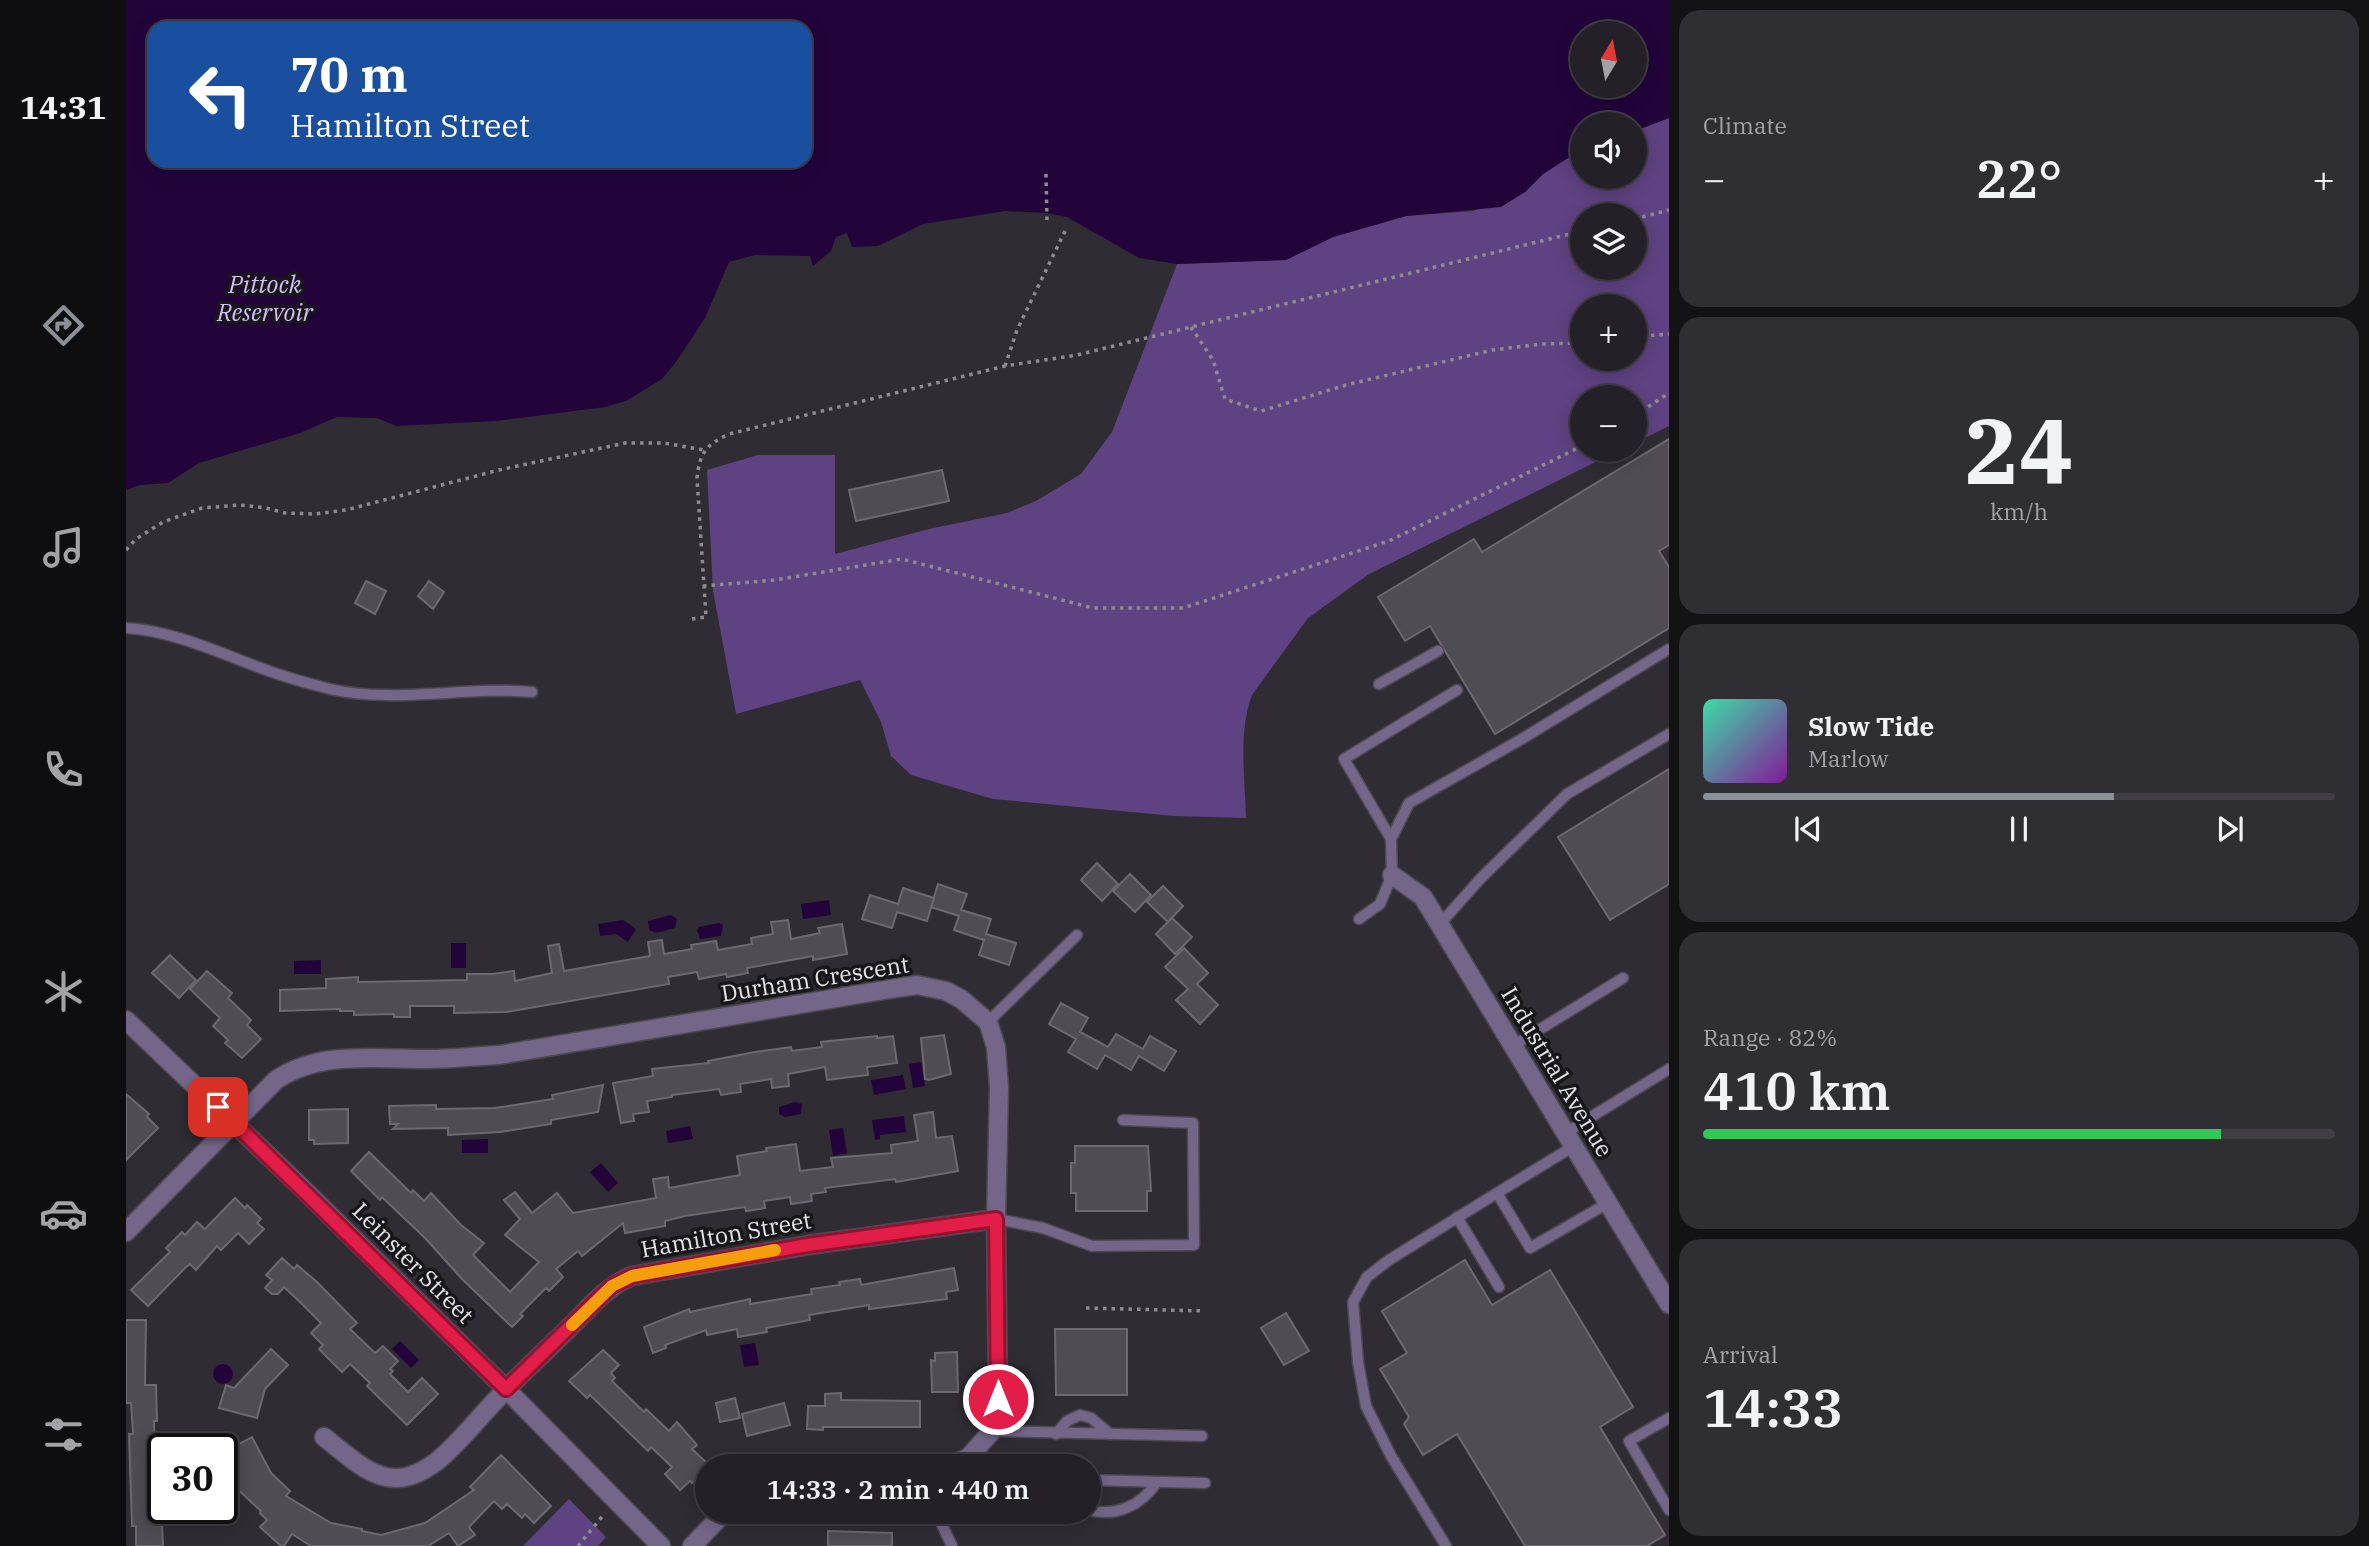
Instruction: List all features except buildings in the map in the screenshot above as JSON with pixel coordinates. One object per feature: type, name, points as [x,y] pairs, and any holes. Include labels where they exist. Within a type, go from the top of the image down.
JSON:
[{"type":"street","name":"Industrial Avenue","points":[[1392,875],[1423,897],[1669,1304]]},
{"type":"street","name":"Durham Crescent","points":[[126,1232],[276,1080],[302,1065],[319,1061],[444,1059],[499,1055],[917,985],[946,991],[961,999],[988,1022]]},
{"type":"street","name":"Leinster Street","points":[[126,1020],[235,1122],[661,1546]]},
{"type":"street","points":[[979,1454],[992,1431],[998,1399],[996,1219],[999,1088],[996,1047],[988,1022]]},
{"type":"street","name":"Hamilton Street","points":[[324,1437],[362,1466],[381,1476],[397,1479],[409,1476],[423,1471],[438,1460],[597,1300],[612,1286],[632,1276],[808,1245],[996,1219]]},
{"type":"street","points":[[692,1546],[713,1524]]},
{"type":"lane","points":[[126,628],[155,631],[261,668],[332,689],[392,694],[498,689],[532,692]]},
{"type":"lane","points":[[1359,919],[1380,904],[1392,875],[1391,839],[1409,803],[1520,740],[1669,649]]},
{"type":"lane","points":[[1379,684],[1438,651]]},
{"type":"lane","points":[[1391,839],[1345,759],[1457,691]]},
{"type":"lane","points":[[1440,924],[1482,878],[1567,794],[1669,734]]},
{"type":"lane","points":[[988,1022],[1077,935]]},
{"type":"lane","points":[[1513,1046],[1623,978]]},
{"type":"lane","points":[[1446,1546],[1391,1456],[1366,1406],[1358,1362],[1353,1302],[1367,1277],[1388,1260],[1497,1193],[1669,1069]]},
{"type":"lane","points":[[996,1219],[1043,1228],[1092,1246],[1194,1245],[1193,1123],[1123,1120]]},
{"type":"lane","points":[[1497,1193],[1530,1248],[1608,1203]]},
{"type":"lane","points":[[1457,1217],[1499,1287]]},
{"type":"lane","points":[[1056,1434],[1067,1421],[1080,1415],[1091,1418],[1110,1434]]},
{"type":"lane","points":[[1669,1418],[1629,1441],[1669,1510]]},
{"type":"lane","points":[[992,1431],[1202,1436]]},
{"type":"lane","points":[[1101,1480],[1205,1483]]},
{"type":"lane","points":[[1101,1512],[1118,1512],[1147,1495],[1157,1482]]},
{"type":"lane","points":[[942,1524],[953,1546]]},
{"type":"path","points":[[1046,174],[1047,221]]},
{"type":"path","points":[[1647,216],[1669,210]]},
{"type":"path","points":[[1005,366],[1017,330],[1066,229]]},
{"type":"path","points":[[692,619],[706,617],[697,478],[704,450],[715,440],[729,434],[1005,366],[1077,355],[1570,235]]},
{"type":"path","points":[[1191,327],[1213,359],[1225,399],[1261,411],[1346,385],[1493,351],[1541,344],[1570,343]]},
{"type":"path","points":[[1647,336],[1669,334]]},
{"type":"path","points":[[1647,407],[1669,393]]},
{"type":"path","points":[[126,550],[136,539],[163,522],[202,508],[240,505],[285,513],[315,514],[346,510],[499,470],[625,443],[664,443],[704,450]]},
{"type":"path","points":[[703,586],[775,580],[902,559],[1093,608],[1182,608],[1389,541],[1570,452]]},
{"type":"path","points":[[1086,1308],[1205,1311]]},
{"type":"path","points":[[578,1546],[615,1500]]},
{"type":"shaded area","points":[[1669,118],[1669,426],[1647,437],[1647,385],[1570,385],[1570,462],[1596,462],[1369,574],[1308,618],[1252,695],[1244,740],[1246,818],[1174,816],[993,799],[911,775],[891,756],[881,722],[860,680],[736,714],[713,591],[707,470],[758,455],[835,455],[835,554],[929,529],[1007,513],[1036,501],[1081,474],[1112,432],[1177,264],[1286,260],[1333,237],[1406,216],[1473,211],[1525,192],[1543,174],[1570,157],[1570,189],[1647,189],[1647,126]]},
{"type":"shaded area","points":[[569,1499],[606,1537],[598,1546],[523,1546]]},
{"type":"water","name":"Pittock Reservoir","points":[[126,0],[1669,0],[1669,118],[1647,126],[1647,112],[1570,112],[1570,157],[1501,207],[1406,216],[1333,237],[1286,260],[1177,264],[1139,258],[1067,217],[1046,213],[1005,211],[923,224],[878,246],[852,247],[847,233],[836,237],[831,251],[813,266],[810,256],[755,255],[729,262],[705,318],[676,362],[662,379],[626,401],[605,407],[496,421],[396,426],[377,418],[337,417],[300,433],[199,463],[168,483],[140,485],[126,490]]},
{"type":"water","points":[[829,900],[831,915],[803,919],[801,904]]},
{"type":"water","points":[[671,915],[677,919],[675,928],[656,933],[649,930],[648,921]]},
{"type":"water","points":[[623,920],[636,929],[628,942],[616,934],[600,936],[598,924]]},
{"type":"water","points":[[719,923],[723,925],[721,936],[700,939],[697,930],[699,927]]},
{"type":"water","points":[[451,943],[466,943],[466,968],[451,968]]},
{"type":"water","points":[[321,960],[321,974],[294,974],[294,961]]},
{"type":"water","points":[[921,1062],[925,1086],[913,1088],[909,1064]]},
{"type":"water","points":[[903,1075],[906,1089],[874,1095],[871,1080]]},
{"type":"water","points":[[795,1102],[802,1104],[801,1114],[785,1117],[779,1114],[779,1107]]},
{"type":"water","points":[[904,1116],[906,1132],[880,1135],[880,1139],[875,1140],[872,1120]]},
{"type":"water","points":[[690,1126],[693,1139],[668,1143],[666,1131]]},
{"type":"water","points":[[843,1128],[847,1153],[833,1156],[829,1130]]},
{"type":"water","points":[[488,1139],[488,1153],[462,1153],[462,1140]]},
{"type":"water","points":[[601,1163],[618,1183],[608,1192],[590,1172]]},
{"type":"water","points":[[400,1341],[419,1360],[411,1368],[392,1349]]},
{"type":"water","points":[[755,1343],[759,1365],[744,1367],[740,1345]]},
{"type":"water","points":[[223,1364],[230,1367],[233,1374],[230,1381],[223,1384],[216,1381],[213,1374],[216,1367]]},
{"type":"slow traffic","points":[[572,1325],[621,1280],[775,1250]]},
{"type":"route","points":[[218,1107],[506,1389],[612,1286],[632,1276],[808,1245],[996,1219],[998,1399]]}]
